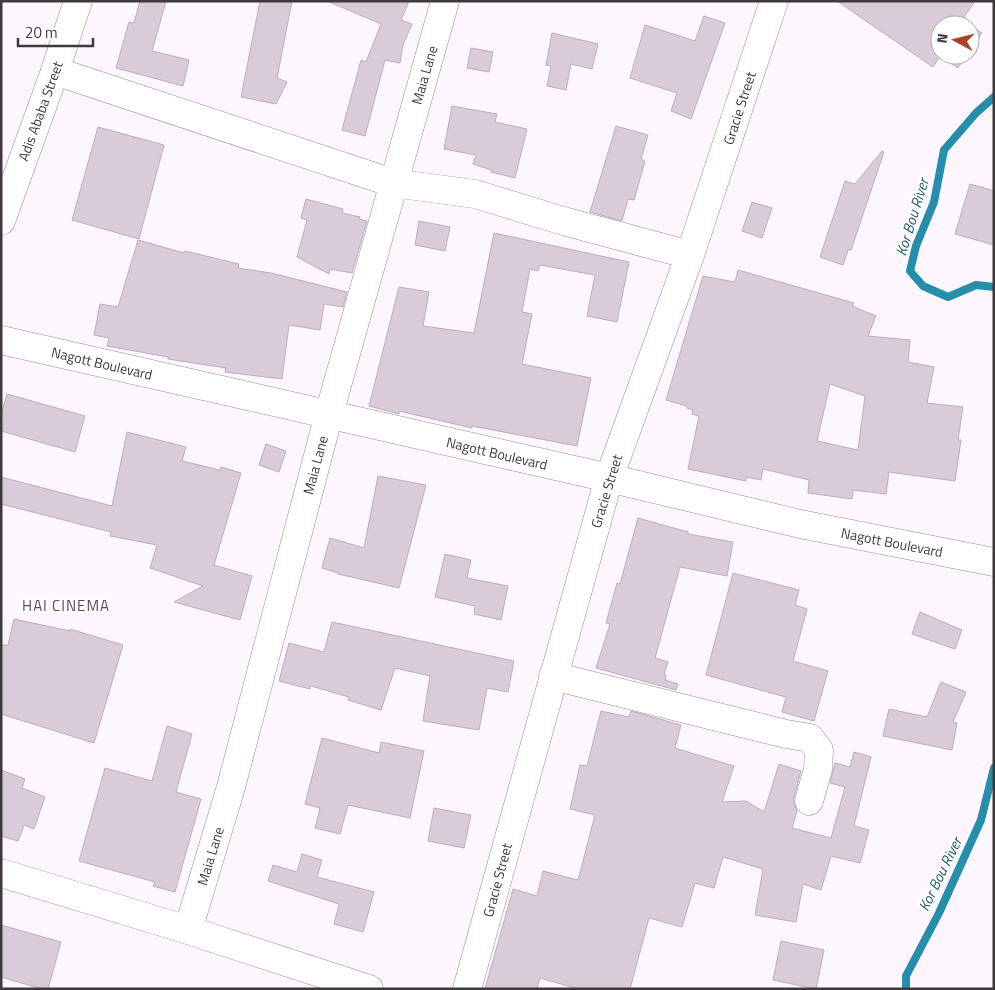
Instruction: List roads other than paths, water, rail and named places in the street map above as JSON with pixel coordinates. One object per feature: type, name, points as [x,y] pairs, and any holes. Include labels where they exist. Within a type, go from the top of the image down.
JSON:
[{"type":"street","name":"Adis Ababa Street","points":[[1,221],[55,72],[78,1]]},
{"type":"street","name":"Maia Lane","points":[[188,930],[231,787],[329,414],[445,1]]},
{"type":"street","name":"Gracie Street","points":[[467,989],[608,478],[690,255],[774,1]]},
{"type":"street","points":[[55,72],[393,183],[475,194],[566,222],[690,255]]},
{"type":"street","name":"Nagott Boulevard","points":[[1,340],[608,478],[800,524],[994,562]]},
{"type":"street","points":[[553,676],[786,734],[810,738],[819,750],[818,769],[809,801]]},
{"type":"street","points":[[1,873],[188,930],[369,989]]},
{"type":"waterway","name":"Kor Bou River","points":[[994,97],[976,113],[944,150],[934,202],[916,246],[910,271],[923,286],[948,297],[976,285],[994,287]]},
{"type":"waterway","name":"Kor Bou River","points":[[906,989],[906,976],[939,913],[981,820],[994,768]]},
{"type":"district","name":"HAI CINEMA","points":[[66,605]]}]
